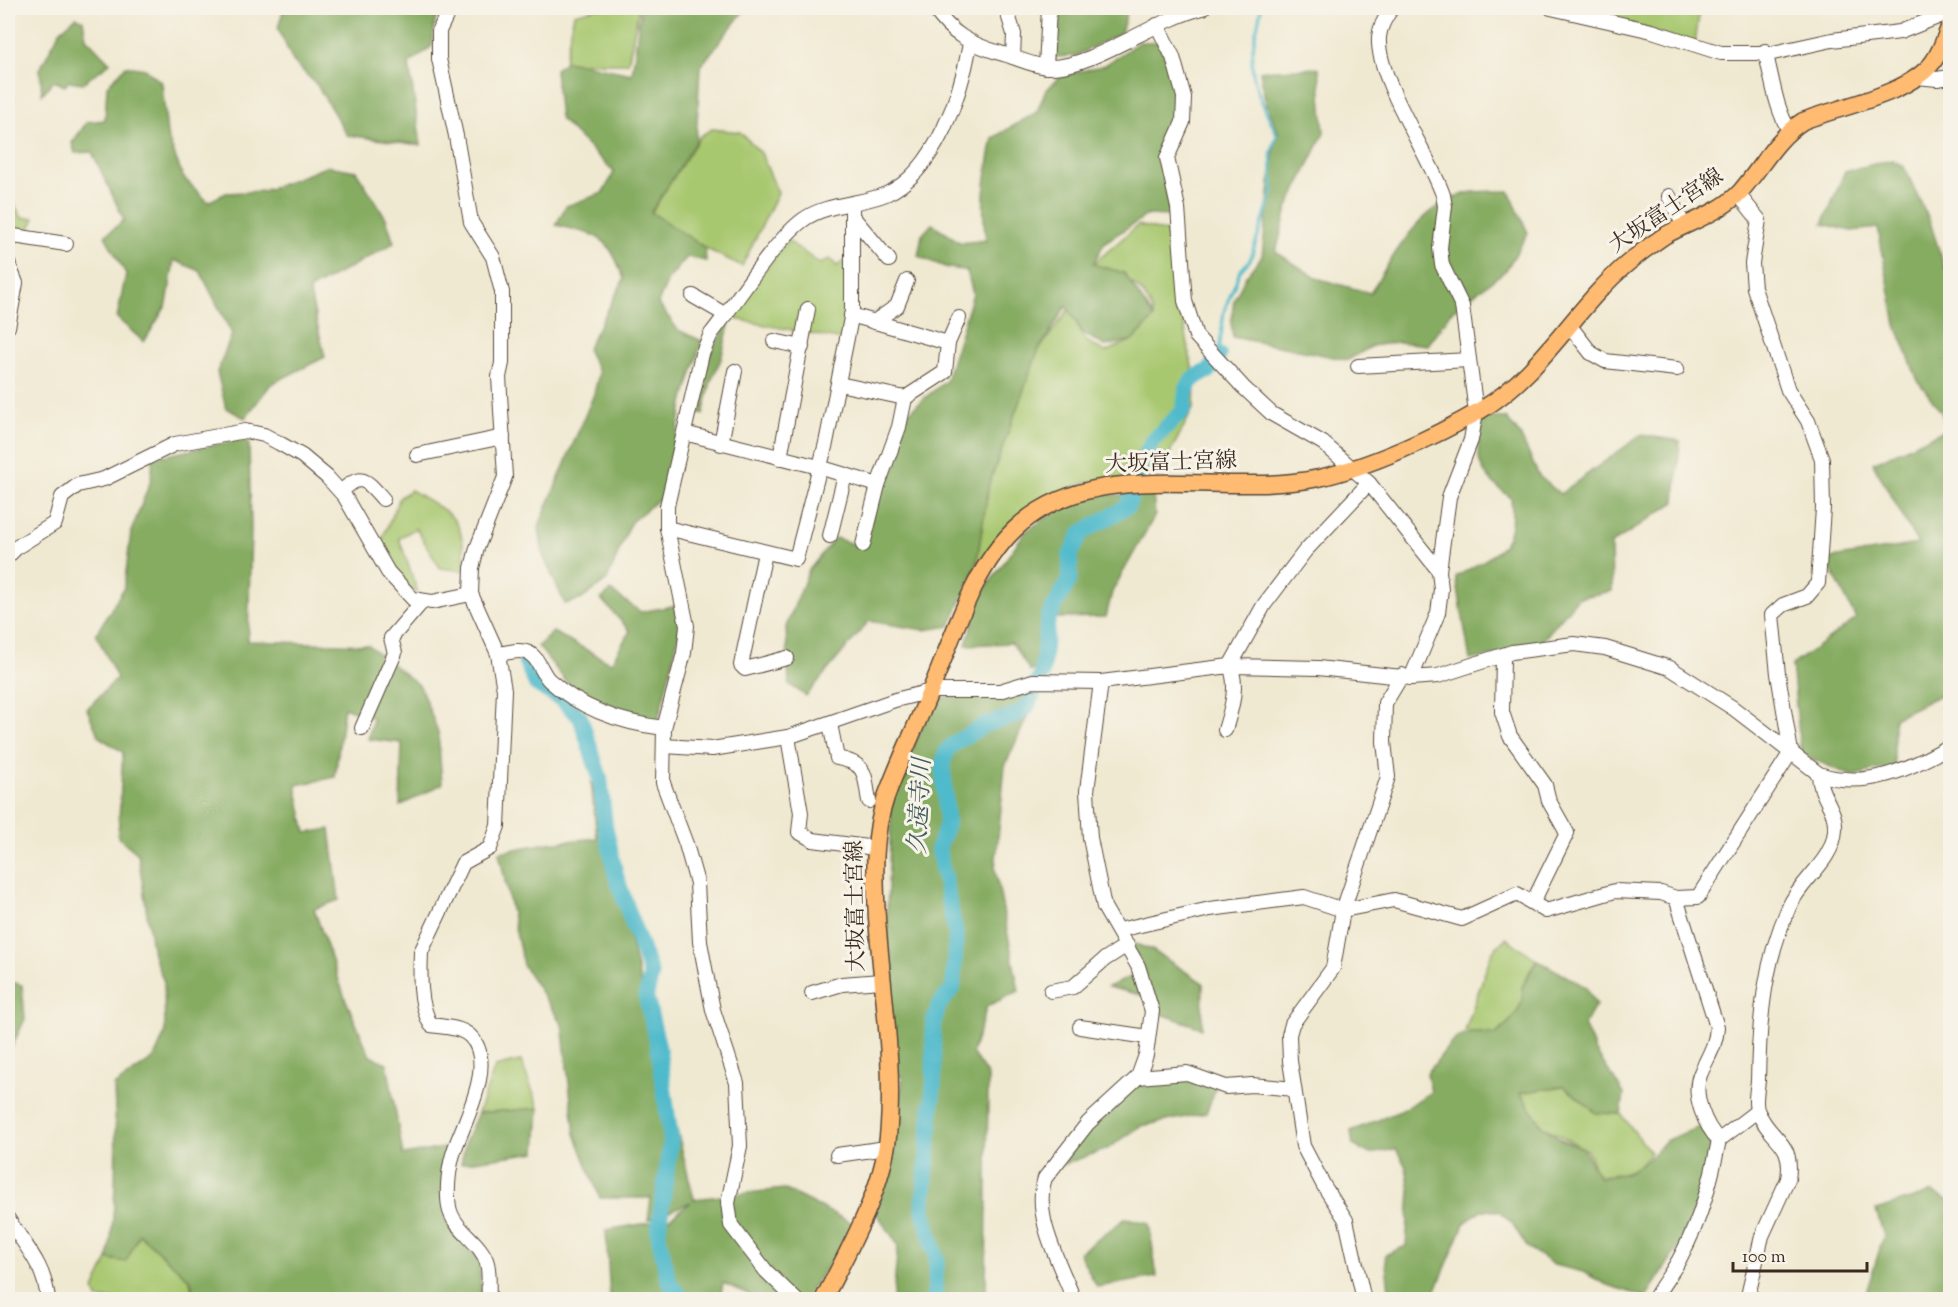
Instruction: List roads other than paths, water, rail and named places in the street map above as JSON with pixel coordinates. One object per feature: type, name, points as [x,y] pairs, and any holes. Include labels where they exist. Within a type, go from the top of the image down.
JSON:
[{"type":"main road","name":"大坂富士宮線","points":[[823,1299],[867,1211],[886,1148],[890,1099],[881,981],[875,848],[870,802],[931,692],[979,580],[1013,531],[1035,513],[1058,500],[1088,490],[1120,484],[1268,483],[1318,478],[1352,468],[1397,450],[1476,412],[1511,391],[1625,265],[1644,249],[1722,207],[1738,194],[1789,130],[1803,121],[1900,87],[1917,77],[1932,64],[1941,50],[1950,25]]},
{"type":"street","points":[[450,8],[438,31],[439,59],[456,135],[471,222],[493,257],[502,292],[502,363],[499,377],[506,477],[477,548],[472,568],[471,594],[498,654],[504,690],[498,826],[490,848],[463,863],[421,952],[420,967],[425,1012],[432,1025],[466,1033],[478,1048],[480,1081],[454,1151],[450,1170],[449,1208],[453,1218],[481,1252],[487,1263],[489,1299]]},
{"type":"street","points":[[934,8],[946,26],[970,44],[1046,67],[1076,63],[1157,25],[1203,8]]},
{"type":"street","points":[[1006,8],[1014,34],[1013,57]]},
{"type":"street","points":[[1046,67],[1049,8]]},
{"type":"street","points":[[1364,1299],[1346,1220],[1324,1186],[1303,1146],[1294,1089],[1290,1044],[1292,1024],[1333,968],[1343,910],[1388,777],[1384,742],[1385,703],[1407,677],[1438,613],[1441,589],[1439,571],[1449,497],[1471,440],[1476,412],[1462,306],[1442,265],[1440,248],[1445,206],[1443,195],[1382,58],[1379,38],[1382,25],[1392,8]]},
{"type":"street","points":[[1551,8],[1652,31],[1721,53],[1765,51],[1773,53],[1832,40],[1900,32],[1925,14],[1950,12]]},
{"type":"street","points":[[1157,25],[1173,57],[1185,97],[1183,122],[1167,158],[1178,208],[1185,301],[1196,336],[1272,414],[1323,443],[1369,483],[1439,571]]},
{"type":"street","points":[[796,1299],[766,1271],[731,1225],[728,1203],[740,1146],[737,1083],[713,1010],[700,942],[697,883],[686,844],[663,783],[664,728],[684,653],[687,626],[667,528],[667,506],[702,354],[711,334],[792,229],[806,218],[821,211],[852,210],[886,194],[909,180],[926,163],[956,97],[970,44]]},
{"type":"street","points":[[1765,51],[1779,101],[1779,113],[1789,130]]},
{"type":"street","points":[[1917,77],[1937,79],[1950,77]]},
{"type":"street","points":[[1119,930],[1168,917],[1278,899],[1304,897],[1343,910],[1394,900],[1462,919],[1517,894],[1546,911],[1615,891],[1661,893],[1676,898],[1698,897],[1791,753],[1778,674],[1772,615],[1783,605],[1807,596],[1818,583],[1823,508],[1822,459],[1808,421],[1788,390],[1769,339],[1754,288],[1752,272],[1759,220],[1738,194]]},
{"type":"street","points":[[1669,196],[1684,226]]},
{"type":"street","points":[[852,210],[889,260]]},
{"type":"street","points":[[667,528],[796,559],[839,384],[851,315],[852,210]]},
{"type":"street","points":[[8,243],[14,236],[66,244]]},
{"type":"street","points":[[8,263],[16,283],[8,327]]},
{"type":"street","points":[[874,322],[897,306],[907,281]]},
{"type":"street","points":[[693,296],[726,315]]},
{"type":"street","points":[[780,458],[808,309]]},
{"type":"street","points":[[851,315],[948,343]]},
{"type":"street","points":[[839,384],[905,398],[945,372],[948,343],[959,318]]},
{"type":"street","points":[[1570,326],[1591,353],[1605,361],[1677,369]]},
{"type":"street","points":[[774,341],[802,347]]},
{"type":"street","points":[[1358,366],[1469,360]]},
{"type":"street","points":[[721,444],[735,371]]},
{"type":"street","points":[[863,545],[878,485],[900,427],[905,398]]},
{"type":"street","points":[[8,556],[17,547],[55,523],[62,497],[70,489],[84,483],[104,479],[175,444],[233,432],[254,433],[279,443],[309,461],[341,492],[388,572],[412,599],[422,602],[471,594]]},
{"type":"street","points":[[684,433],[819,467],[878,485]]},
{"type":"street","points":[[417,455],[503,437]]},
{"type":"street","points":[[830,536],[845,475]]},
{"type":"street","points":[[341,492],[352,480],[361,479],[369,483],[383,499]]},
{"type":"street","points":[[1230,666],[1269,598],[1305,551],[1369,483]]},
{"type":"street","points":[[765,553],[741,665],[746,669],[787,658]]},
{"type":"street","points":[[362,728],[395,653],[391,638],[422,602]]},
{"type":"street","points":[[664,746],[712,749],[788,737],[895,700],[931,692],[1000,691],[1039,681],[1101,682],[1230,666],[1318,668],[1407,677],[1438,676],[1536,648],[1574,644],[1605,648],[1643,658],[1695,682],[1819,774],[1833,779],[1851,780],[1889,775],[1924,761],[1950,746]]},
{"type":"street","points":[[498,654],[525,651],[533,655],[549,680],[602,715],[633,724],[664,728]]},
{"type":"street","points":[[1503,657],[1502,712],[1510,736],[1545,785],[1549,801],[1567,833],[1533,902]]},
{"type":"street","points":[[1226,730],[1233,704],[1234,674],[1230,666]]},
{"type":"street","points":[[1074,1299],[1042,1211],[1041,1188],[1044,1178],[1088,1123],[1138,1077],[1146,1055],[1152,1011],[1149,997],[1127,945],[1104,907],[1086,809],[1101,682]]},
{"type":"street","points":[[830,724],[837,758],[862,767],[870,802]]},
{"type":"street","points":[[788,737],[801,813],[799,832],[813,840],[875,848]]},
{"type":"street","points":[[1747,1299],[1762,1236],[1790,1170],[1790,1154],[1757,1111],[1759,1021],[1775,946],[1790,905],[1832,846],[1835,830],[1832,811],[1819,788],[1819,774]]},
{"type":"street","points":[[1676,898],[1717,1027],[1716,1042],[1700,1076],[1698,1089],[1710,1131],[1719,1140]]},
{"type":"street","points":[[1051,991],[1073,987],[1105,958],[1127,945]]},
{"type":"street","points":[[812,993],[842,984],[881,981]]},
{"type":"street","points":[[1080,1027],[1148,1037]]},
{"type":"street","points":[[1138,1077],[1187,1073],[1226,1087],[1252,1085],[1294,1089]]},
{"type":"street","points":[[1654,1299],[1680,1258],[1703,1210],[1719,1140],[1757,1111]]},
{"type":"street","points":[[837,1155],[886,1148]]},
{"type":"street","points":[[8,1219],[38,1260],[47,1285],[48,1299]]},
{"type":"waterway","points":[[1219,353],[1224,311],[1240,271],[1250,260],[1273,191],[1271,153],[1277,135],[1260,98],[1254,79],[1252,59],[1261,8]]},
{"type":"waterway","name":"久遠寺川","points":[[934,1300],[937,1260],[923,1209],[934,1080],[933,1024],[939,1005],[953,988],[956,935],[938,848],[947,824],[943,763],[947,750],[956,742],[986,724],[1012,717],[1027,707],[1042,673],[1048,618],[1070,579],[1070,556],[1081,533],[1128,506],[1138,470],[1152,441],[1184,410],[1189,385],[1196,377],[1209,371],[1219,355]]},
{"type":"waterway","points":[[526,662],[536,684],[562,700],[580,717],[600,778],[605,825],[616,876],[651,975],[646,997],[658,1045],[671,1140],[658,1233],[669,1282],[683,1300]]}]
